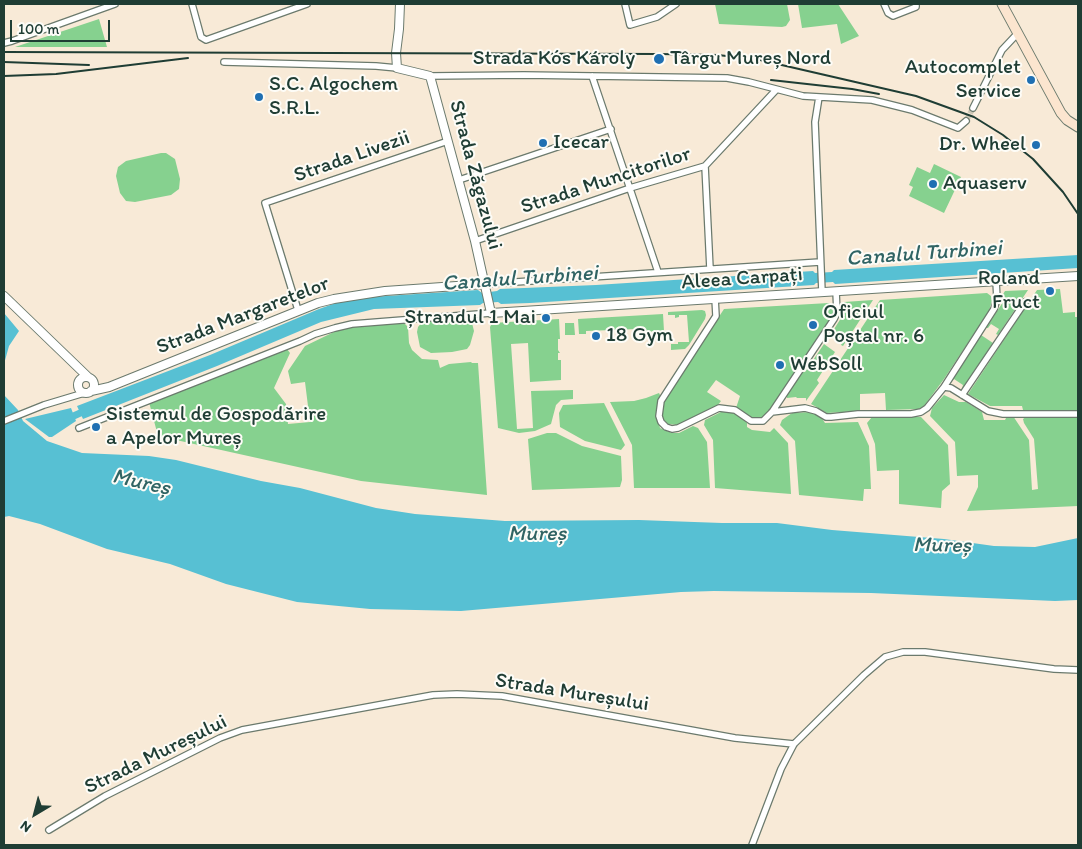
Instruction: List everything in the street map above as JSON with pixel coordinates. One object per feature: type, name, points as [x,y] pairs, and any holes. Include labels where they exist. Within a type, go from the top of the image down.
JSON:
[{"type":"main road","points":[[1002,4],[1061,113],[1067,120],[1078,127]]},
{"type":"street","points":[[4,43],[115,4]]},
{"type":"street","points":[[192,4],[202,37],[206,40],[307,4]]},
{"type":"street","points":[[397,68],[396,54],[401,4]]},
{"type":"street","points":[[625,4],[630,25],[657,17],[676,4]]},
{"type":"street","points":[[884,4],[888,13],[893,16],[916,7],[916,4]]},
{"type":"street","points":[[973,108],[1002,50],[1018,33]]},
{"type":"street","name":"Strada Kós Károly","points":[[224,62],[376,66],[397,68],[430,76],[524,75],[727,78],[803,96],[872,100],[912,110],[958,128],[966,121]]},
{"type":"street","name":"Strada Zăgazului","points":[[430,76],[475,240],[490,310]]},
{"type":"street","points":[[592,76],[658,272]]},
{"type":"street","name":"Strada Muncitorilor","points":[[475,240],[630,188],[705,166],[776,90]]},
{"type":"street","points":[[819,97],[815,122],[821,290]]},
{"type":"street","points":[[459,180],[611,129]]},
{"type":"street","name":"Strada Livezii","points":[[298,310],[265,203],[448,141]]},
{"type":"street","points":[[705,166],[710,269]]},
{"type":"street","name":"Strada Margaretelor","points":[[85,388],[102,388],[298,310],[334,299],[385,291],[486,288],[658,272],[820,262]]},
{"type":"street","name":"Aleea Carpați","points":[[490,310],[1078,276]]},
{"type":"street","points":[[772,412],[800,408],[812,409],[826,417],[921,412],[927,408],[944,387],[994,309],[997,299],[996,281]]},
{"type":"street","points":[[715,298],[716,316],[661,401],[658,412],[661,422],[666,427],[678,428],[719,408],[731,409],[751,421],[763,421],[772,412],[837,313],[836,291]]},
{"type":"street","points":[[4,296],[72,363],[92,380],[85,388],[72,396],[20,413],[4,421]]},
{"type":"street","points":[[962,395],[1025,302]]},
{"type":"street","points":[[79,428],[315,334],[343,326],[490,310]]},
{"type":"street","points":[[72,363],[85,388]]},
{"type":"street","points":[[85,388],[80,379],[88,377]]},
{"type":"street","points":[[944,387],[951,388],[988,411],[1003,414],[1078,414]]},
{"type":"street","points":[[752,845],[781,769],[794,744],[874,665],[885,657],[903,652],[924,652],[1054,669],[1078,670]]},
{"type":"street","name":"Strada Mureșului","points":[[49,830],[105,796],[220,738],[242,730],[433,695],[502,696],[735,738],[794,744]]},
{"type":"green space","points":[[715,4],[787,4],[790,20],[786,26],[782,27],[719,24]]},
{"type":"green space","points":[[798,4],[838,4],[859,36],[841,44],[837,24],[802,28]]},
{"type":"green space","points":[[99,19],[107,47],[15,47]]},
{"type":"green space","points":[[166,153],[175,159],[180,179],[179,189],[171,195],[135,202],[126,201],[120,193],[116,176],[118,167],[126,161]]},
{"type":"green space","points":[[934,164],[961,177],[944,213],[909,196],[913,187],[909,185],[917,167],[930,173]]},
{"type":"green space","points":[[1060,289],[1063,313],[1075,312],[1075,317],[1078,317],[1078,410],[1023,410],[1022,406],[990,406],[968,394],[1037,290]]},
{"type":"green space","points":[[1028,290],[998,335],[996,334],[999,329],[991,324],[986,328],[1003,302],[1002,296],[1005,291]]},
{"type":"green space","points":[[987,293],[991,296],[992,301],[989,311],[924,406],[919,409],[886,410],[885,393],[860,394],[860,411],[827,413],[811,404],[880,300]]},
{"type":"green space","points":[[873,300],[843,346],[841,345],[843,341],[834,334],[829,337],[843,315],[842,305],[844,302]]},
{"type":"green space","points":[[829,303],[833,305],[834,313],[832,317],[767,414],[763,417],[753,419],[736,408],[740,396],[716,380],[707,392],[721,401],[718,405],[678,425],[668,424],[664,420],[661,412],[663,402],[724,309]]},
{"type":"green space","points":[[705,311],[705,319],[689,345],[685,349],[671,350],[671,344],[689,342],[687,315],[679,315],[679,317],[675,318],[675,315],[668,315],[668,312]]},
{"type":"green space","points":[[663,314],[664,331],[641,332],[637,331],[637,329],[586,331],[586,334],[579,334],[578,319]]},
{"type":"green space","points":[[466,319],[472,323],[474,331],[467,349],[431,353],[420,347],[417,332],[418,327],[423,321]]},
{"type":"green space","points":[[559,319],[560,339],[558,339],[558,350],[560,353],[558,353],[558,360],[561,360],[561,380],[530,382],[528,343],[511,344],[517,429],[533,428],[531,391],[573,390],[573,399],[561,400],[556,405],[551,424],[535,431],[519,433],[498,428],[490,327],[492,323]]},
{"type":"green space","points":[[403,322],[408,327],[409,343],[412,350],[422,359],[438,360],[440,368],[449,364],[478,363],[487,495],[361,481],[158,436],[149,402],[287,349],[290,353],[274,388],[286,404],[288,424],[310,422],[305,382],[291,384],[288,371],[305,346],[336,331],[353,326]]},
{"type":"green space","points":[[565,323],[574,323],[575,335],[565,335]]},
{"type":"green space","points":[[981,335],[993,343],[962,389],[963,385],[954,379],[951,382]]},
{"type":"green space","points":[[824,344],[835,352],[817,380],[819,383],[806,401],[806,398],[787,398],[802,372],[805,372]]},
{"type":"green space","points":[[659,393],[661,397],[656,411],[660,428],[672,433],[679,433],[693,426],[698,428],[707,442],[710,488],[634,488],[632,445],[610,402],[634,401]]},
{"type":"green space","points":[[944,395],[959,402],[966,402],[982,412],[984,420],[1005,420],[1007,416],[1013,416],[1029,440],[1032,490],[1038,489],[1034,439],[1023,419],[1027,416],[1077,417],[1078,506],[967,511],[978,487],[978,475],[957,476],[955,442],[930,416],[932,408]]},
{"type":"green space","points":[[604,403],[625,445],[621,450],[585,441],[560,427],[559,413],[563,405]]},
{"type":"green space","points":[[721,412],[731,412],[739,416],[747,423],[747,427],[752,430],[770,432],[774,428],[788,443],[791,494],[715,488],[713,440],[704,425],[705,420]]},
{"type":"green space","points":[[810,412],[821,417],[825,423],[858,422],[869,446],[871,489],[864,489],[863,501],[799,495],[795,441],[780,425],[782,420],[792,413]]},
{"type":"green space","points":[[872,417],[921,417],[948,445],[950,484],[942,491],[941,508],[899,504],[899,470],[877,471],[875,444],[867,423]]},
{"type":"green space","points":[[547,433],[556,433],[582,446],[621,456],[622,480],[620,487],[532,490],[528,439]]},
{"type":"water","name":"Canalul Turbinei","points":[[1078,255],[1078,268],[835,284],[833,282],[816,283],[814,285],[530,303],[501,304],[498,302],[480,305],[374,309],[321,322],[83,419],[77,406],[210,355],[319,309],[336,303],[371,297],[478,290],[482,293],[500,289],[596,285],[813,271],[815,273],[832,272],[834,270]]},
{"type":"water","points":[[4,313],[19,331],[9,346],[4,364]]},
{"type":"water","name":"Mureș","points":[[4,395],[18,410],[23,421],[47,441],[82,453],[149,456],[176,460],[261,481],[300,488],[376,508],[415,514],[505,521],[639,520],[777,523],[832,530],[944,539],[994,546],[1035,547],[1078,538],[1078,600],[1055,601],[871,593],[714,591],[681,592],[461,611],[370,609],[297,602],[226,584],[170,564],[107,549],[40,524],[9,516],[4,517]]},
{"type":"water","points":[[71,408],[76,421],[52,437],[49,437],[25,419]]},
{"type":"waterway","name":"Canalul Turbinei","points":[[67,419],[89,409]]},
{"type":"tunnel","points":[[966,121],[973,108]]},
{"type":"railway","points":[[4,52],[659,54],[718,55],[760,60],[916,96],[974,117],[1003,135],[1033,159],[1063,192],[1078,214]]},
{"type":"railway","points":[[4,76],[56,74],[188,58]]},
{"type":"railway","points":[[4,62],[89,65]]},
{"type":"railway","points":[[771,80],[879,94]]},
{"type":"place","name":"Târgu Mureș Nord","points":[[659,59]]},
{"type":"place","name":"Autocomplet Service","points":[[1031,80]]},
{"type":"place","name":"S.C. Algochem S.R.L.","points":[[259,97]]},
{"type":"place","name":"Icecar","points":[[543,143]]},
{"type":"place","name":"Dr. Wheel","points":[[1036,145]]},
{"type":"place","name":"Aquaserv","points":[[933,184]]},
{"type":"place","name":"Roland Fruct","points":[[1050,291]]},
{"type":"place","name":"Ștrandul 1 Mai","points":[[546,318]]},
{"type":"place","name":"Oficiul Poștal nr. 6","points":[[813,325]]},
{"type":"place","name":"18 Gym","points":[[596,336]]},
{"type":"place","name":"WebSoll","points":[[780,365]]},
{"type":"place","name":"Sistemul de Gospodărire a Apelor Mureș","points":[[96,427]]}]
